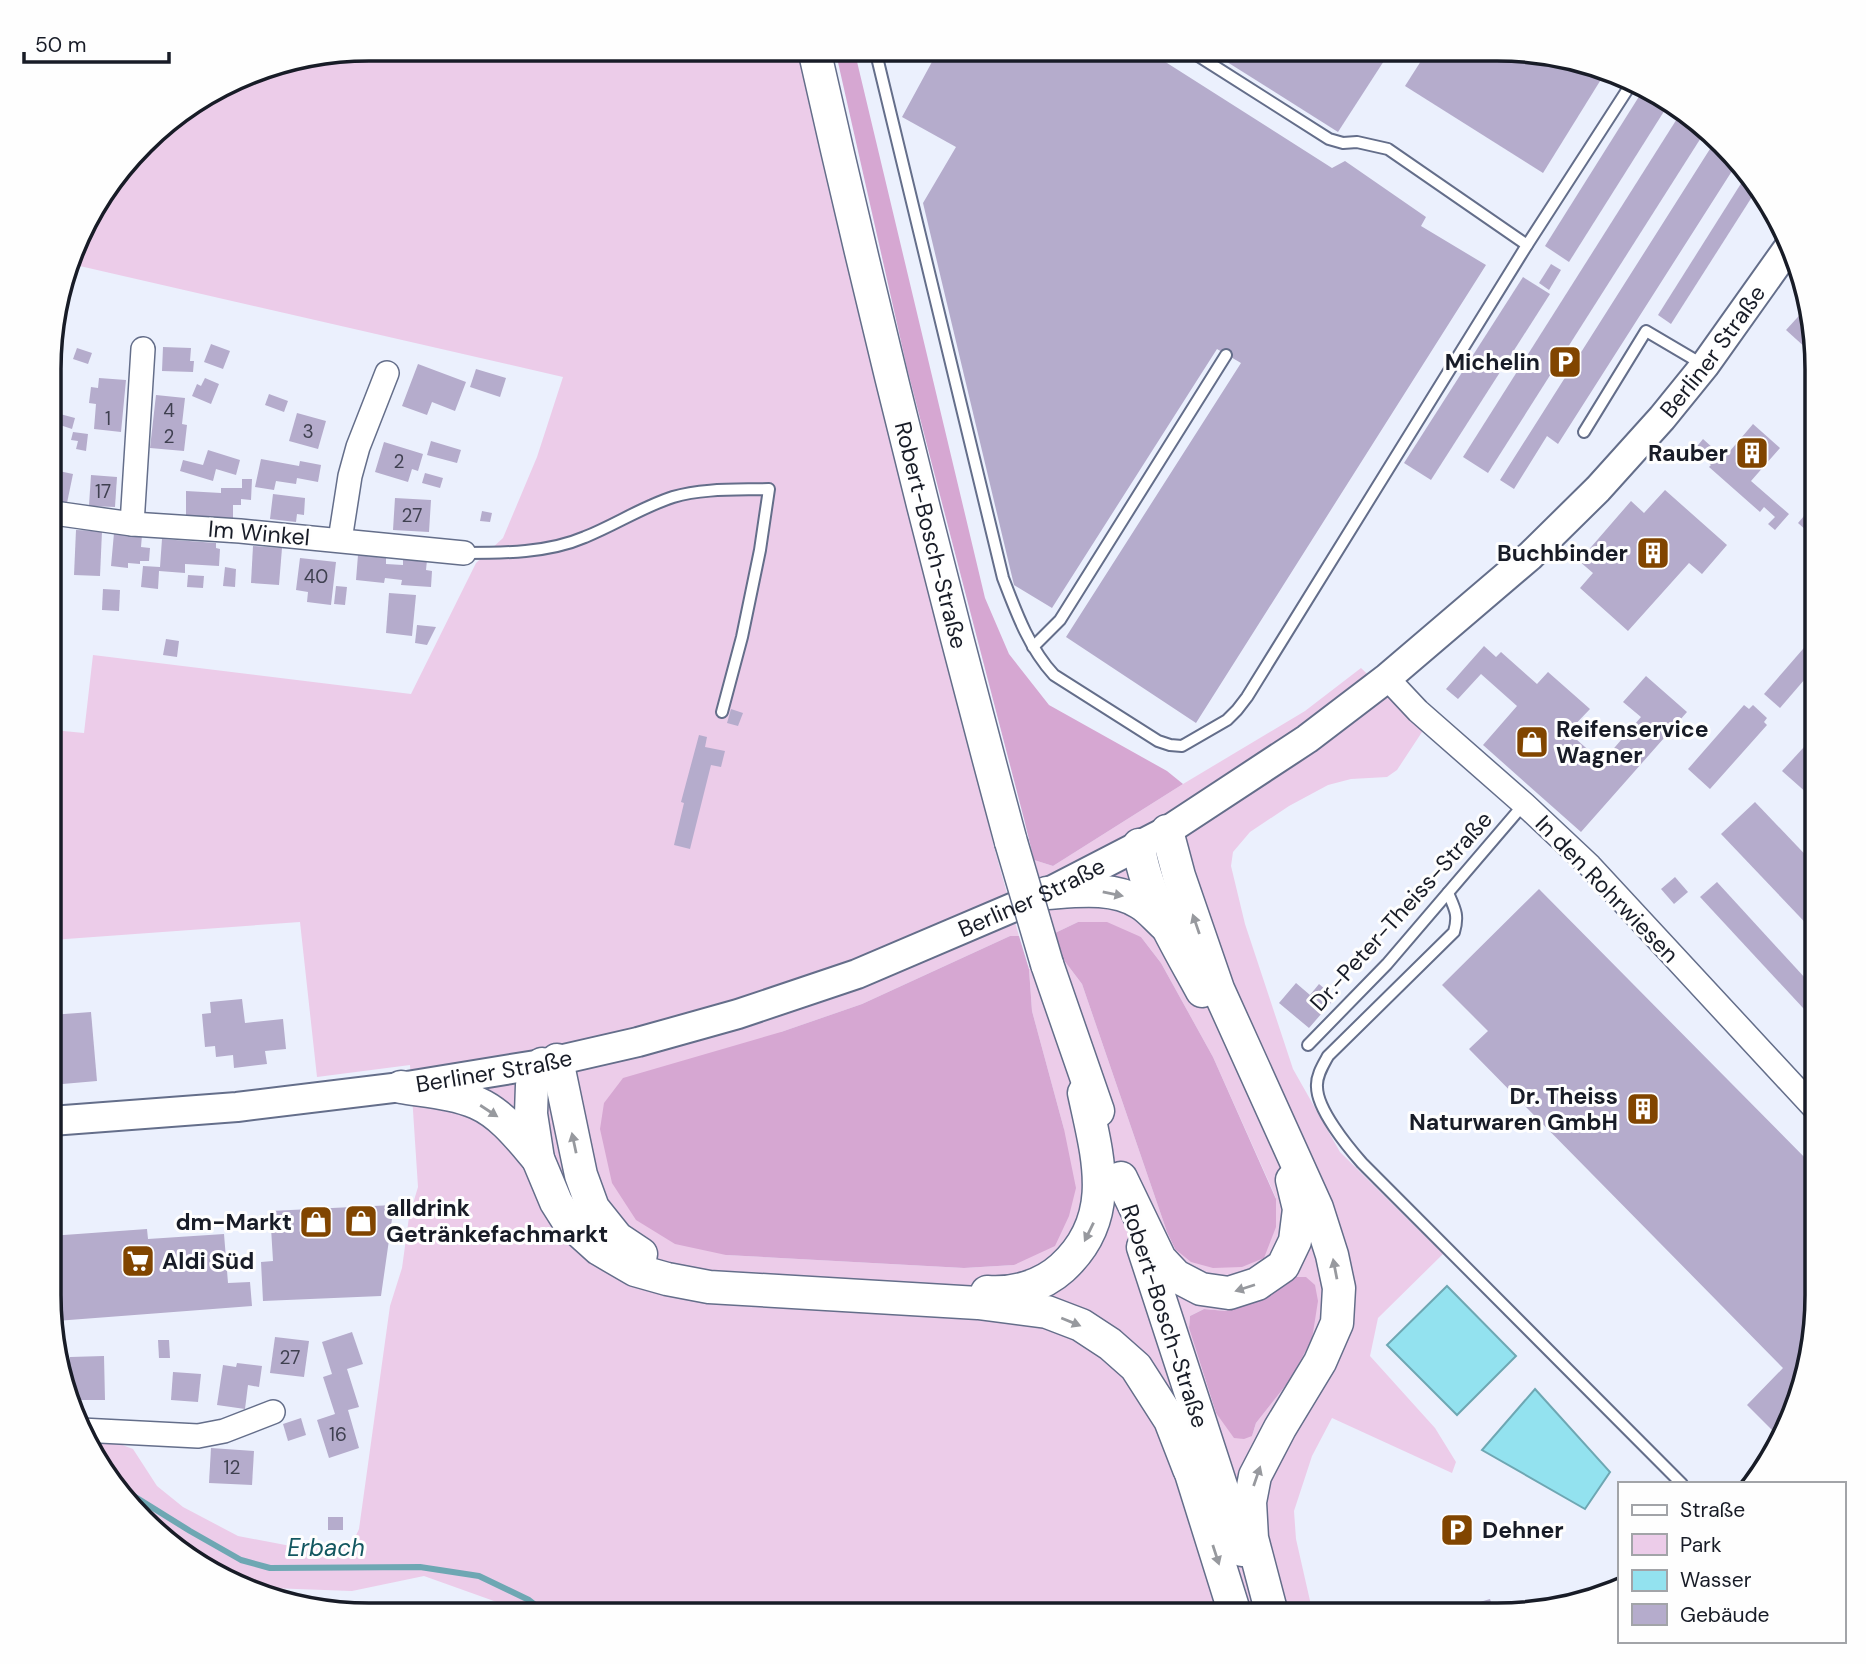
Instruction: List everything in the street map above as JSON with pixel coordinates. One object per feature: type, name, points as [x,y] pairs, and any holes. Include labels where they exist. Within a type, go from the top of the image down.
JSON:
[{"type":"main road","name":"Robert-Bosch-Straße","points":[[817,61],[911,462],[1011,842],[1047,964],[1121,1178],[1260,1603]]},
{"type":"main road","points":[[1121,1178],[1160,1259],[1176,1276],[1201,1289],[1229,1293],[1257,1284],[1283,1266],[1295,1241],[1299,1209],[1292,1181],[1146,880],[1140,862],[1153,838],[1179,876],[1218,989],[1317,1208],[1339,1288],[1337,1323],[1324,1352],[1255,1476],[1250,1502],[1252,1538],[1269,1603]]},
{"type":"main road","points":[[1047,893],[1091,891],[1116,894],[1139,902],[1169,928]]},
{"type":"main road","name":"Robert-Bosch-Straße","points":[[1065,1018],[1189,1469],[1231,1603]]},
{"type":"main road","points":[[537,1159],[531,1114],[532,1085],[550,1062]]},
{"type":"main road","points":[[550,1062],[581,1175],[593,1208],[617,1238],[642,1255],[706,1273],[991,1298],[1047,1312],[1081,1325],[1110,1344],[1136,1367],[1170,1420],[1189,1469]]},
{"type":"main road","points":[[401,1087],[477,1103],[498,1116],[537,1159],[568,1222],[599,1249],[635,1270],[709,1287],[991,1298],[1030,1287],[1055,1273],[1076,1255],[1090,1234],[1095,1219],[1099,1178],[1096,1145],[1084,1093]]},
{"type":"street","name":"Berliner Straße","points":[[61,1120],[237,1107],[401,1087],[550,1062],[638,1042],[801,994],[858,974],[1047,893],[1153,838],[1307,739],[1387,678],[1530,556],[1598,489],[1662,418],[1705,365],[1783,256]]},
{"type":"street","points":[[132,524],[143,349]]},
{"type":"street","points":[[340,540],[350,476],[358,447],[387,373]]},
{"type":"street","name":"Im Winkel","points":[[61,514],[132,524],[240,531],[464,552]]},
{"type":"street","name":"In den Rohrwiesen","points":[[1387,678],[1418,711],[1590,866],[1805,1098]]},
{"type":"street","points":[[93,1431],[198,1436],[224,1431],[273,1412]]},
{"type":"lane","points":[[878,61],[1003,578],[1033,647],[1054,675],[1158,741],[1182,746],[1227,720],[1247,697],[1527,245],[1627,90]]},
{"type":"lane","points":[[1206,61],[1329,139],[1388,149],[1527,245]]},
{"type":"lane","points":[[1584,432],[1646,331],[1705,365]]},
{"type":"lane","points":[[1033,647],[1059,621],[1226,355]]},
{"type":"lane","points":[[464,552],[503,553],[546,548],[583,538],[675,496],[711,491],[769,489],[742,637],[722,712]]},
{"type":"lane","name":"Dr.-Peter-Theiss-Straße","points":[[1308,1045],[1387,964],[1524,804]]},
{"type":"lane","points":[[1448,893],[1457,920],[1454,932],[1328,1056],[1318,1079],[1319,1099],[1337,1132],[1362,1163],[1680,1482]]},
{"type":"green space","points":[[370,61],[804,61],[994,847],[1019,936],[1010,936],[862,1004],[781,1032],[726,1255],[964,1268],[1014,1265],[1064,1129],[1032,1011],[1029,969],[1063,959],[1082,984],[1175,1249],[1276,1198],[1213,1057],[1161,963],[1141,937],[1078,922],[1055,933],[1034,860],[1053,866],[1305,711],[1361,668],[1424,729],[1397,770],[1387,777],[1351,779],[1328,785],[1289,806],[1250,832],[1233,852],[1231,866],[1245,924],[1293,1069],[1340,1152],[1443,1254],[1378,1318],[1370,1356],[1435,1428],[1456,1462],[1452,1473],[1332,1418],[1312,1456],[1294,1511],[1296,1539],[1311,1603],[500,1603],[424,1576],[352,1591],[278,1588],[233,1571],[198,1551],[166,1526],[138,1498],[113,1466],[99,1442],[117,1443],[133,1449],[157,1486],[183,1507],[238,1536],[296,1547],[352,1544],[359,1529],[390,1306],[402,1268],[409,1217],[418,1187],[410,1065],[317,1077],[300,922],[61,939],[61,731],[84,733],[93,655],[411,694],[476,563],[503,538],[537,457],[563,377],[80,266],[93,233],[113,198],[138,166],[166,138],[198,113],[233,93],[290,72],[329,64]],"holes":[[[1295,1277],[1290,1380],[1256,1423],[1252,1436],[1216,1413],[1189,1328],[1190,1316],[1204,1309],[1226,1311],[1257,1301]]]},
{"type":"shaded area","points":[[838,61],[857,61],[985,598],[1009,654],[1049,705],[1167,771],[1183,784],[1053,866],[1034,860],[907,368]]},
{"type":"shaded area","points":[[1078,922],[1107,922],[1141,937],[1161,963],[1213,1057],[1276,1199],[1276,1227],[1264,1258],[1242,1267],[1213,1268],[1191,1262],[1175,1249],[1082,984],[1063,959],[1055,933]]},
{"type":"shaded area","points":[[1010,936],[1019,936],[1029,969],[1032,1011],[1064,1129],[1076,1188],[1069,1216],[1055,1246],[1014,1265],[964,1268],[726,1255],[675,1244],[636,1220],[612,1183],[600,1129],[604,1103],[623,1078],[781,1032],[862,1004]]},
{"type":"shaded area","points":[[1295,1277],[1306,1277],[1315,1285],[1318,1301],[1312,1339],[1290,1380],[1256,1423],[1252,1436],[1234,1438],[1216,1413],[1189,1328],[1190,1316],[1204,1309],[1226,1311],[1257,1301]]},
{"type":"water","points":[[1447,1286],[1516,1356],[1457,1415],[1387,1345]]},
{"type":"water","points":[[1535,1389],[1610,1472],[1585,1509],[1482,1450]]},
{"type":"building","points":[[932,61],[1164,61],[1332,168],[1345,161],[1426,217],[1421,226],[1486,265],[1196,723],[1066,637],[1241,363],[1217,349],[1052,608],[1014,585],[923,203],[956,147],[902,117]]},
{"type":"building","points":[[1225,61],[1384,61],[1338,132]]},
{"type":"building","points":[[1421,61],[1537,64],[1601,80],[1543,173],[1405,86]]},
{"type":"building","points":[[1639,96],[1664,111],[1569,262],[1545,246]]},
{"type":"building","points":[[1677,119],[1701,139],[1488,473],[1463,457]]},
{"type":"building","points":[[1710,148],[1732,171],[1558,444],[1547,436],[1514,489],[1500,480]]},
{"type":"building","points":[[1742,183],[1752,197],[1671,324],[1658,315]]},
{"type":"building","points":[[1551,264],[1561,270],[1549,290],[1539,283]]},
{"type":"building","points":[[1523,277],[1550,294],[1431,480],[1404,463]]},
{"type":"building","points":[[1800,315],[1804,346],[1786,330]]},
{"type":"building","points":[[211,344],[230,351],[223,369],[204,362]]},
{"type":"building","points":[[163,347],[191,348],[193,372],[162,371]]},
{"type":"building","points":[[77,348],[92,353],[88,364],[73,359]]},
{"type":"building","points":[[418,364],[466,382],[455,411],[432,402],[427,415],[402,406]]},
{"type":"building","points":[[476,369],[506,378],[500,397],[470,387]]},
{"type":"building","points":[[99,378],[126,380],[121,432],[94,429],[96,404],[89,403],[91,387],[98,388]]},
{"type":"building","points":[[205,378],[219,384],[211,404],[192,396],[197,384],[201,386]]},
{"type":"building","points":[[269,394],[288,401],[284,412],[265,405]]},
{"type":"building","points":[[156,395],[185,398],[182,424],[187,425],[184,451],[150,448]]},
{"type":"building","points":[[297,413],[326,421],[318,449],[289,441]]},
{"type":"building","points":[[61,414],[75,418],[72,429],[61,425]]},
{"type":"building","points":[[1753,424],[1780,448],[1751,481],[1789,514],[1775,530],[1768,524],[1775,517],[1764,507],[1760,512],[1709,467],[1711,465],[1694,450],[1703,439],[1724,458]]},
{"type":"building","points":[[73,432],[88,434],[86,451],[76,449],[78,441],[71,440]]},
{"type":"building","points":[[431,441],[461,450],[457,463],[427,455]]},
{"type":"building","points":[[384,442],[423,454],[418,471],[412,469],[408,482],[375,472]]},
{"type":"building","points":[[208,450],[240,460],[236,475],[216,469],[213,481],[180,471],[183,460],[203,465]]},
{"type":"building","points":[[261,459],[299,466],[300,461],[321,465],[318,482],[297,478],[296,484],[276,481],[274,490],[255,487]]},
{"type":"building","points":[[61,471],[73,474],[67,503],[61,502]]},
{"type":"building","points":[[425,473],[443,478],[440,488],[422,483]]},
{"type":"building","points":[[91,475],[117,477],[115,507],[89,506]]},
{"type":"building","points":[[242,479],[252,479],[251,500],[241,499],[241,505],[233,505],[233,518],[186,516],[186,491],[221,493],[221,488],[242,488]]},
{"type":"building","name":"Buchbinder","points":[[1665,490],[1727,545],[1702,574],[1689,563],[1628,631],[1580,588],[1593,573],[1579,561],[1631,501],[1644,513]]},
{"type":"building","points":[[273,494],[305,498],[304,515],[297,514],[296,522],[270,519]]},
{"type":"building","points":[[395,498],[431,500],[429,532],[393,530]]},
{"type":"building","points":[[482,511],[492,513],[490,522],[480,521]]},
{"type":"building","points":[[1805,515],[1805,529],[1798,523]]},
{"type":"building","points":[[76,530],[102,531],[100,576],[74,575]]},
{"type":"building","points":[[114,533],[142,535],[141,547],[150,548],[149,561],[140,561],[140,564],[128,563],[128,568],[111,566]]},
{"type":"building","points":[[162,539],[216,543],[216,548],[220,549],[219,566],[185,564],[185,573],[159,571],[158,589],[141,587],[143,566],[160,567]]},
{"type":"building","points":[[253,546],[282,548],[279,585],[251,583]]},
{"type":"building","points":[[358,555],[386,558],[386,564],[403,565],[403,558],[427,560],[426,570],[432,571],[431,587],[401,585],[402,580],[385,578],[384,583],[356,580]]},
{"type":"building","points":[[300,558],[336,562],[331,605],[307,602],[308,592],[296,590]]},
{"type":"building","points":[[225,567],[236,569],[235,587],[223,586]]},
{"type":"building","points":[[188,575],[204,576],[203,588],[187,587]]},
{"type":"building","points":[[336,586],[347,587],[345,605],[334,604]]},
{"type":"building","points":[[103,589],[120,590],[119,611],[102,610]]},
{"type":"building","points":[[389,593],[416,595],[412,636],[386,633]]},
{"type":"building","points":[[417,625],[436,627],[427,645],[415,643]]},
{"type":"building","points":[[166,639],[179,641],[177,657],[163,655]]},
{"type":"building","name":"Reifenservice Wagner","points":[[1484,646],[1496,657],[1501,652],[1537,684],[1548,672],[1590,709],[1568,732],[1602,762],[1641,717],[1623,702],[1646,676],[1687,712],[1581,832],[1483,745],[1517,706],[1481,674],[1458,699],[1446,689]]},
{"type":"building","points":[[1805,647],[1805,679],[1780,708],[1764,694]]},
{"type":"building","points":[[1744,705],[1749,709],[1753,705],[1767,718],[1764,722],[1767,725],[1710,789],[1688,769]]},
{"type":"building","points":[[731,709],[743,713],[738,726],[727,723]]},
{"type":"building","points":[[699,735],[707,737],[705,747],[725,751],[721,767],[711,765],[690,849],[674,845],[684,803],[681,802]]},
{"type":"building","points":[[1805,746],[1805,791],[1782,771]]},
{"type":"building","points":[[1755,802],[1805,854],[1805,922],[1721,834]]},
{"type":"building","points":[[1675,877],[1688,892],[1674,904],[1661,889]]},
{"type":"building","points":[[1717,882],[1805,978],[1805,1010],[1700,897]]},
{"type":"building","name":"Dr. Theiss Naturwaren GmbH","points":[[1539,889],[1805,1158],[1805,1294],[1802,1335],[1788,1394],[1773,1431],[1747,1405],[1783,1368],[1469,1049],[1488,1031],[1442,985]]},
{"type":"building","points":[[1296,983],[1310,995],[1319,984],[1335,998],[1309,1028],[1279,1003]]},
{"type":"building","points":[[242,999],[245,1023],[283,1019],[286,1049],[265,1051],[267,1064],[234,1068],[233,1055],[216,1057],[215,1046],[205,1047],[202,1014],[211,1013],[210,1002]]},
{"type":"building","points":[[91,1012],[97,1081],[61,1084],[61,1014]]},
{"type":"building","points":[[394,1205],[381,1296],[263,1301],[261,1262],[273,1261],[270,1211]]},
{"type":"building","name":"Aldi Süd","points":[[147,1229],[148,1239],[224,1234],[228,1283],[250,1282],[252,1306],[63,1320],[61,1235]]},
{"type":"building","points":[[352,1332],[363,1364],[347,1369],[359,1407],[348,1410],[359,1448],[329,1458],[317,1420],[335,1414],[323,1377],[332,1374],[322,1342]]},
{"type":"building","points":[[275,1337],[309,1341],[304,1377],[270,1373]]},
{"type":"building","points":[[158,1340],[169,1340],[170,1358],[159,1358]]},
{"type":"building","points":[[104,1356],[105,1400],[80,1400],[70,1366],[70,1357]]},
{"type":"building","points":[[237,1363],[262,1366],[259,1387],[248,1385],[245,1409],[217,1405],[223,1365],[236,1367]]},
{"type":"building","points":[[173,1372],[201,1374],[198,1402],[171,1400]]},
{"type":"building","points":[[301,1418],[306,1435],[288,1441],[283,1424]]},
{"type":"building","points":[[211,1448],[254,1451],[252,1485],[209,1483]]},
{"type":"building","points":[[328,1517],[343,1517],[343,1530],[328,1530]]},
{"type":"waterway","name":"Erbach","points":[[140,1500],[241,1560],[270,1568],[420,1567],[479,1576],[533,1603]]},
{"type":"place","name":"Michelin","points":[[1565,362]]},
{"type":"place","name":"Rauber","points":[[1752,453]]},
{"type":"place","name":"Buchbinder","points":[[1653,553]]},
{"type":"place","name":"Reifenservice Wagner","points":[[1532,742]]},
{"type":"place","name":"Dr. Theiss Naturwaren GmbH","points":[[1643,1109]]},
{"type":"place","name":"alldrink Getränkefachmarkt","points":[[361,1221]]},
{"type":"place","name":"dm-Markt","points":[[316,1222]]},
{"type":"place","name":"Aldi Süd","points":[[138,1261]]},
{"type":"place","name":"Dehner","points":[[1457,1530]]}]
